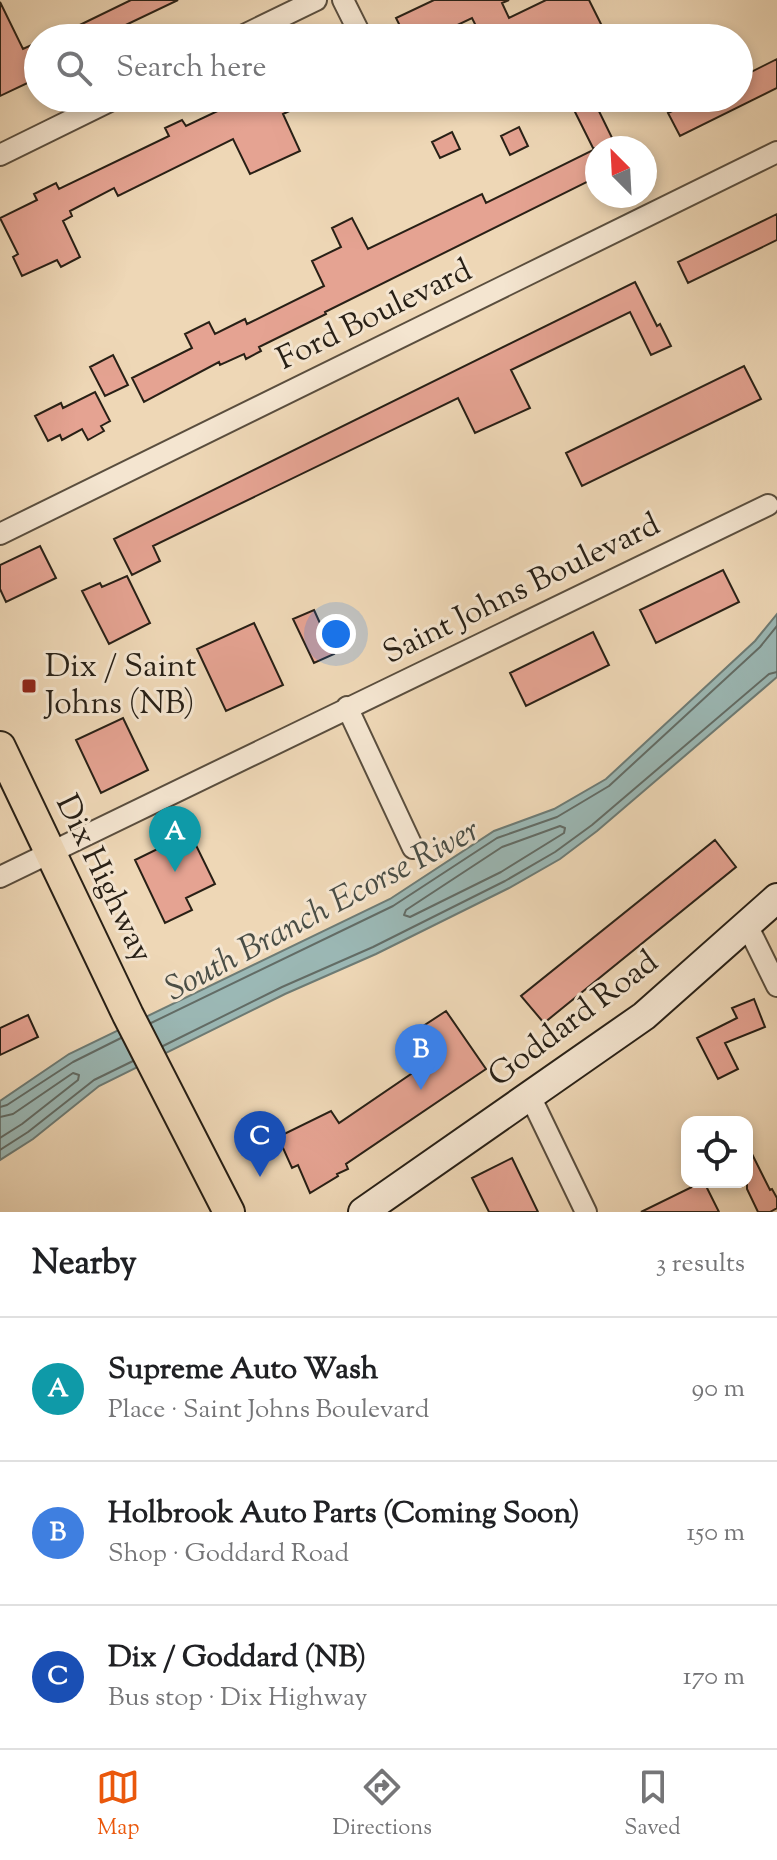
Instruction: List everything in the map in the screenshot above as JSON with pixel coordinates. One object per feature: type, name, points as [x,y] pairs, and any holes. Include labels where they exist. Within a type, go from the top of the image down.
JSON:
[{"type":"main road","name":"Dix Highway","points":[[0,747],[128,1015],[229,1212]]},
{"type":"street","points":[[267,24],[316,0]]},
{"type":"street","points":[[343,0],[355,24]]},
{"type":"street","points":[[0,155],[88,112]]},
{"type":"street","name":"Ford Boulevard","points":[[0,534],[777,152]]},
{"type":"street","name":"Saint Johns Boulevard","points":[[0,877],[768,505]]},
{"type":"street","points":[[347,707],[413,848]]},
{"type":"street","name":"Goddard Road","points":[[363,1212],[644,1016],[777,898]]},
{"type":"street","points":[[747,925],[777,986]]},
{"type":"street","points":[[530,1096],[586,1212]]},
{"type":"water","points":[[777,614],[777,677],[560,859],[376,954],[285,994],[99,1086],[33,1139],[0,1160],[0,1101],[69,1054],[390,899],[494,831],[554,809],[606,779],[755,641]]},
{"type":"building","points":[[131,0],[178,0],[128,24],[82,24]]},
{"type":"building","points":[[434,0],[509,0],[502,3],[509,18],[546,0],[589,0],[601,24],[475,24],[472,18],[459,24],[399,24],[396,18]]},
{"type":"building","points":[[0,2],[24,49],[24,85],[0,96]]},
{"type":"building","points":[[777,59],[777,88],[753,100],[753,71]]},
{"type":"building","points":[[216,112],[287,112],[283,114],[300,151],[250,174],[233,139],[118,196],[114,188],[70,211],[72,216],[63,221],[80,257],[61,267],[57,260],[22,276],[13,257],[18,254],[0,218],[37,200],[34,194],[56,183],[59,189],[169,136],[165,128],[182,120],[186,126]]},
{"type":"building","points":[[575,112],[599,112],[611,136],[587,136]]},
{"type":"building","points":[[670,112],[728,112],[680,136]]},
{"type":"building","points":[[519,127],[528,146],[510,155],[501,136]]},
{"type":"building","points":[[452,132],[460,149],[440,158],[432,142]]},
{"type":"building","points":[[585,154],[585,183],[325,312],[259,347],[261,351],[246,359],[244,354],[220,365],[219,362],[144,402],[132,378],[192,348],[185,334],[209,322],[215,334],[245,319],[247,324],[324,286],[312,261],[341,247],[332,228],[352,218],[368,249],[482,194],[486,203]]},
{"type":"building","points":[[777,214],[777,240],[688,283],[678,262]]},
{"type":"building","points":[[635,282],[671,346],[651,355],[630,312],[511,370],[530,408],[475,433],[458,398],[153,546],[160,561],[132,575],[114,539]]},
{"type":"building","points":[[113,355],[128,385],[105,396],[90,367]]},
{"type":"building","points":[[744,366],[761,399],[582,486],[566,453]]},
{"type":"building","points":[[95,392],[110,421],[101,426],[104,431],[88,440],[82,429],[62,440],[60,435],[48,441],[35,416],[61,403],[63,408]]},
{"type":"building","points":[[40,546],[56,578],[6,602],[0,589],[0,565]]},
{"type":"building","points":[[723,570],[739,602],[656,643],[640,610]]},
{"type":"building","points":[[127,576],[150,623],[109,644],[82,591],[100,583],[102,587]]},
{"type":"building","points":[[314,610],[334,654],[314,663],[293,619]]},
{"type":"building","points":[[254,623],[283,685],[226,711],[197,649]]},
{"type":"building","points":[[593,632],[609,665],[526,706],[510,673]]},
{"type":"building","points":[[123,718],[148,770],[101,793],[76,740]]},
{"type":"building","points":[[190,833],[215,884],[186,898],[192,910],[165,923],[135,860]]},
{"type":"building","points":[[715,840],[736,867],[544,1023],[521,996]]},
{"type":"building","points":[[754,999],[765,1027],[725,1043],[738,1069],[718,1079],[697,1038],[737,1018],[732,1008]]},
{"type":"building","points":[[446,1011],[486,1069],[346,1164],[348,1169],[310,1193],[298,1165],[292,1168],[278,1137],[331,1111],[339,1123],[430,1061],[411,1034]]},
{"type":"building","points":[[28,1015],[38,1037],[0,1055],[0,1028]]},
{"type":"building","points":[[753,1156],[777,1198],[777,1208],[770,1212],[758,1212],[747,1189],[753,1188]]},
{"type":"building","points":[[512,1158],[538,1212],[489,1212],[472,1178]]},
{"type":"building","points":[[690,1188],[707,1188],[719,1212],[641,1212]]},
{"type":"place","name":"Dix / Saint Johns (NB)","points":[[29,686]]},
{"type":"place","name":"Supreme Auto Wash","points":[[175,872]]},
{"type":"place","name":"Holbrook Auto Parts (Coming Soon)","points":[[421,1090]]},
{"type":"place","name":"Dix / Goddard (NB)","points":[[260,1177]]},
{"type":"water label","name":"South Branch Ecorse River","points":[[323,911]]}]
